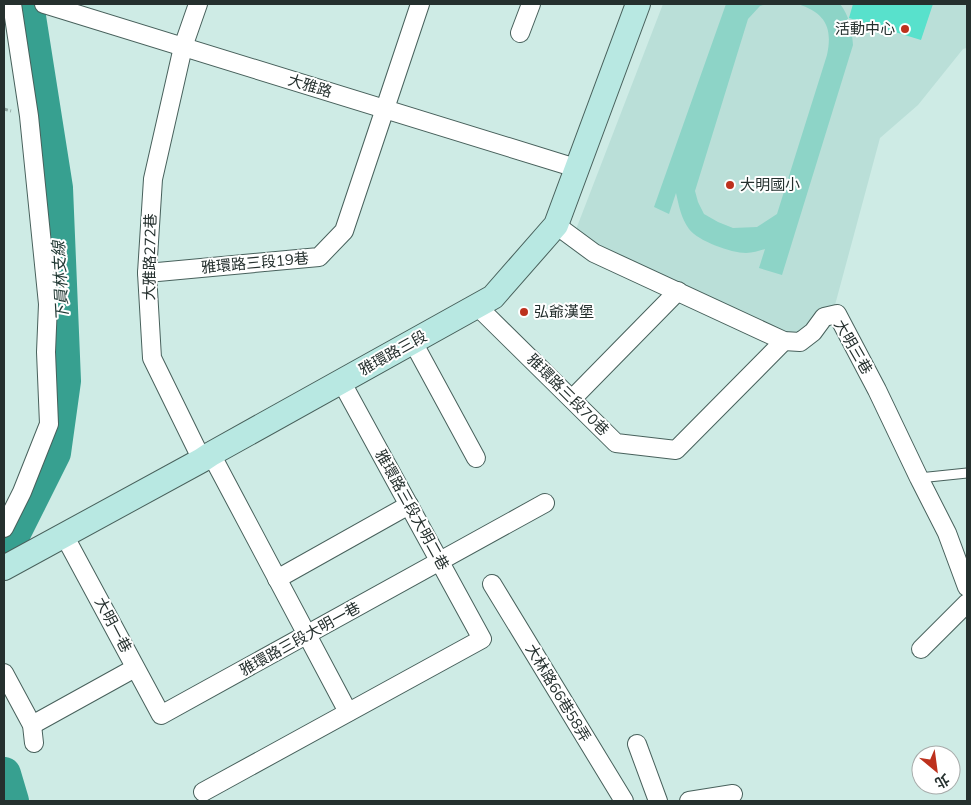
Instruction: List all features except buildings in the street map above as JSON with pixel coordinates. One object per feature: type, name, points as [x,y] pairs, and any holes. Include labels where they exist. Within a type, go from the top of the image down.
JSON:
[{"type":"street","points":[[4,528],[22,492],[49,424],[46,352],[48,304],[29,116],[12,4]]},
{"type":"street","name":"大雅路","points":[[44,4],[86,10],[183,47],[576,168]]},
{"type":"street","name":"大雅路272巷","points":[[198,4],[183,47],[153,179],[147,273],[152,358],[206,457]]},
{"type":"street","name":"雅環路三段19巷","points":[[147,273],[319,257],[344,231],[420,4]]},
{"type":"street","points":[[520,33],[531,4]]},
{"type":"street","name":"雅環路三段","points":[[4,568],[493,297],[556,225],[638,4]]},
{"type":"street","points":[[556,225],[594,252],[784,341]]},
{"type":"street","points":[[572,399],[678,291]]},
{"type":"street","name":"雅環路三段70巷","points":[[477,306],[616,442],[676,450],[784,341]]},
{"type":"street","name":"大明三巷","points":[[784,341],[800,342],[813,332],[824,317],[837,314],[877,390],[918,478],[947,532],[967,586]]},
{"type":"street","points":[[412,342],[476,458]]},
{"type":"street","name":"雅環路三段大明二巷","points":[[341,381],[482,639],[348,712]]},
{"type":"street","points":[[203,792],[348,712],[277,578],[206,457]]},
{"type":"street","name":"雅環路三段大明一巷","points":[[161,716],[545,504]]},
{"type":"street","points":[[277,578],[409,505]]},
{"type":"street","name":"大明一巷","points":[[64,535],[161,716]]},
{"type":"street","name":"大林路66巷58弄","points":[[492,584],[624,801]]},
{"type":"street","points":[[921,649],[967,603]]},
{"type":"street","points":[[32,725],[135,668]]},
{"type":"street","points":[[4,673],[32,725],[34,743]]},
{"type":"street","points":[[637,744],[658,801]]},
{"type":"street","points":[[689,801],[733,794]]},
{"type":"lane","points":[[918,478],[967,473]]},
{"type":"shaded area","name":"大明國小","points":[[663,4],[967,4],[967,48],[963,49],[918,105],[880,138],[835,305],[819,311],[807,327],[791,336],[592,244],[575,232]]},
{"type":"green space","points":[[726,4],[767,4],[760,6],[748,19],[695,191],[704,214],[733,228],[757,227],[777,214],[827,55],[829,36],[825,22],[815,12],[798,4],[840,4],[846,13],[851,28],[853,45],[782,275],[759,268],[765,249],[749,253],[732,251],[715,246],[693,233],[684,221],[676,193],[669,214],[654,207]]},
{"type":"waterway","name":"下員林支線","points":[[6,549],[54,453],[64,381],[56,188],[27,4]]},
{"type":"waterway","name":"下員林支線","points":[[4,774],[12,801]]},
{"type":"place","name":"活動中心","points":[[905,29]]},
{"type":"place","name":"大明國小","points":[[730,185]]},
{"type":"place","name":"弘爺漢堡","points":[[524,312]]}]
